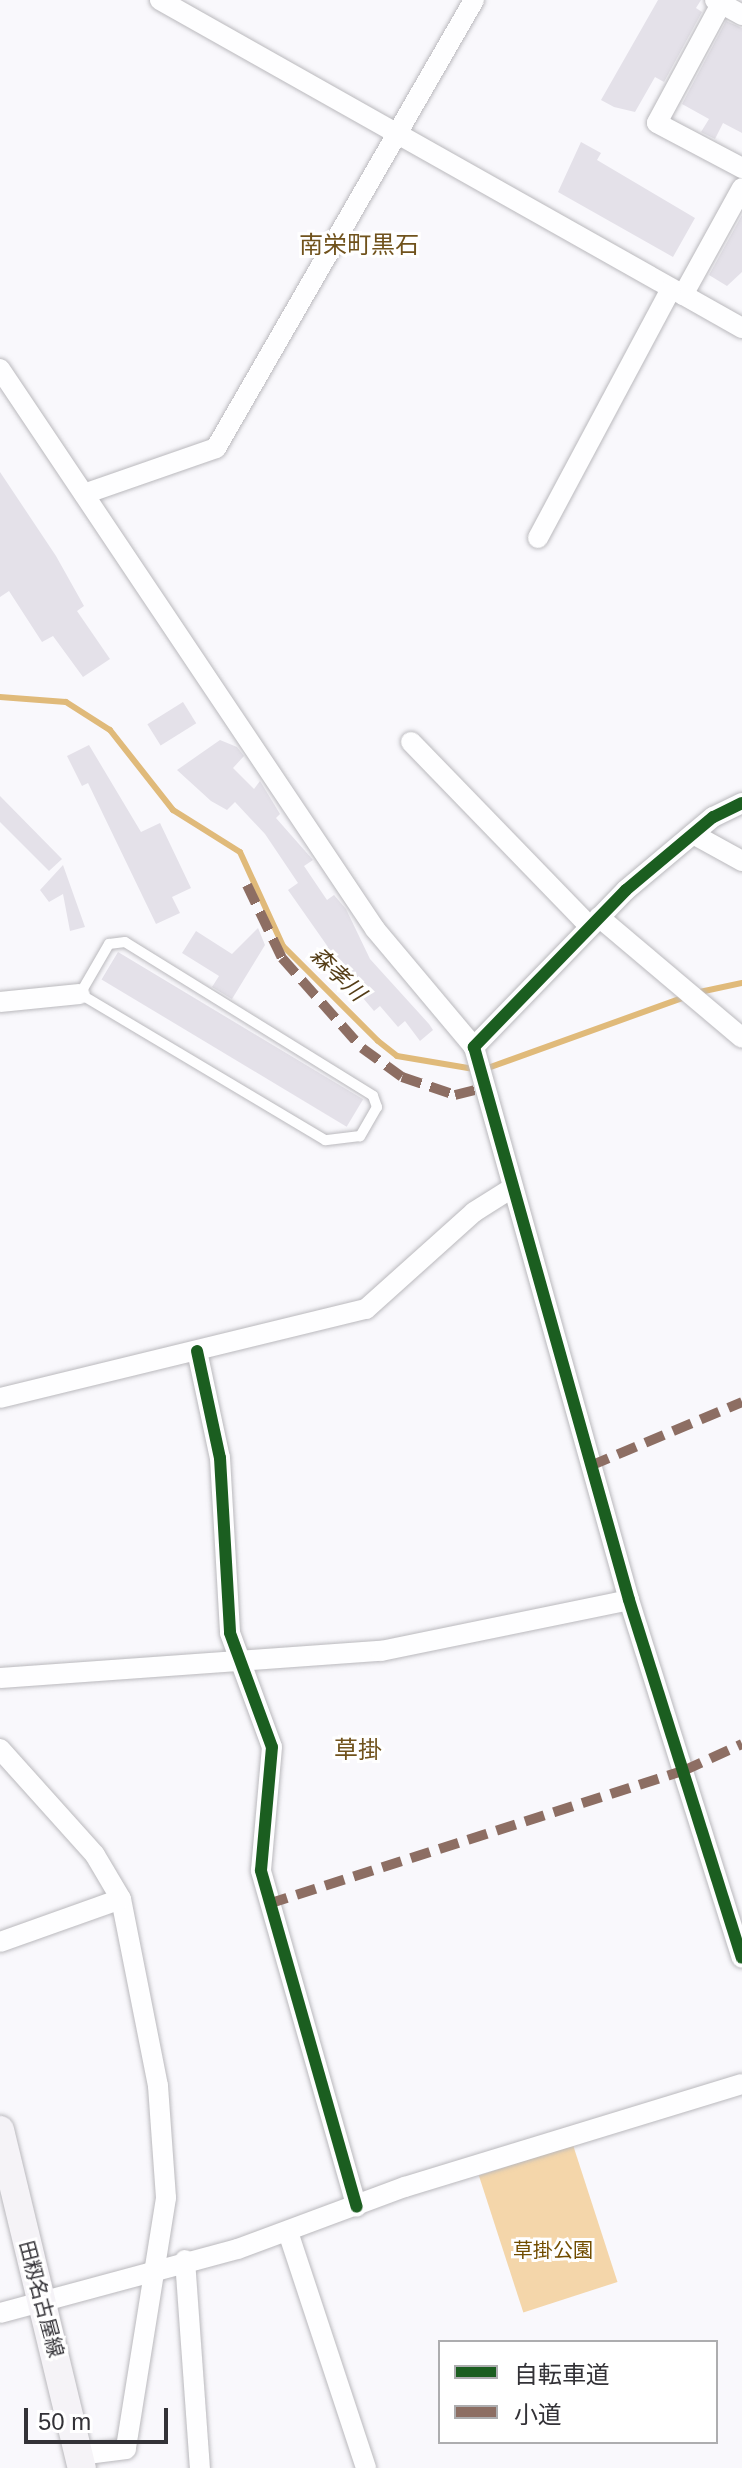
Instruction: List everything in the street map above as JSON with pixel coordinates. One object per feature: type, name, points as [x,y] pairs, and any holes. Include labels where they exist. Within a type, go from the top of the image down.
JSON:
[{"type":"main road","name":"田籾名古屋線","points":[[0,2130],[14,2249],[44,2301],[81,2462]]},
{"type":"street","points":[[160,0],[742,328]]},
{"type":"street","points":[[84,494],[216,448],[474,0]]},
{"type":"street","points":[[742,15],[718,2],[657,123],[742,168]]},
{"type":"street","points":[[538,538],[677,292],[742,188]]},
{"type":"street","points":[[0,369],[375,929],[475,1052],[509,1190],[629,1600],[742,1958]]},
{"type":"street","points":[[411,742],[594,921],[742,1038]]},
{"type":"street","points":[[475,1052],[594,921],[693,834],[742,803]]},
{"type":"street","points":[[693,834],[742,861]]},
{"type":"street","points":[[0,1002],[80,994]]},
{"type":"street","points":[[0,1398],[366,1309],[474,1212],[509,1190]]},
{"type":"street","points":[[197,1351],[220,1458],[237,1659],[272,1747],[260,1838],[266,1893],[357,2207]]},
{"type":"street","points":[[0,1678],[381,1651],[629,1600]]},
{"type":"street","points":[[0,1749],[95,1855],[121,1899],[158,2086],[166,2198],[126,2449],[81,2462]]},
{"type":"street","points":[[0,1942],[121,1899]]},
{"type":"street","points":[[0,2313],[288,2232],[742,2084]]},
{"type":"street","points":[[288,2232],[366,2468]]},
{"type":"street","points":[[185,2260],[200,2468]]},
{"type":"lane","points":[[125,942],[373,1096],[377,1107],[360,1136],[325,1140],[80,994],[109,944],[125,942]]},
{"type":"green space","name":"草掛公園","points":[[573,2145],[617,2282],[523,2313],[479,2176]]},
{"type":"building","points":[[658,0],[701,0],[696,8],[702,12],[664,82],[655,77],[635,112],[614,107],[601,100]]},
{"type":"building","points":[[726,21],[742,28],[742,133],[723,123],[715,139],[701,132],[709,119],[682,104]]},
{"type":"building","points":[[581,142],[601,153],[597,160],[695,218],[673,257],[558,192]]},
{"type":"building","points":[[742,215],[742,272],[727,286],[709,275]]},
{"type":"building","points":[[0,472],[56,556],[84,606],[77,611],[110,659],[83,677],[53,636],[42,642],[9,591],[0,597]]},
{"type":"building","points":[[183,702],[196,723],[161,745],[147,724]]},
{"type":"building","points":[[220,740],[237,747],[244,756],[233,768],[254,789],[260,781],[280,814],[276,818],[313,860],[304,866],[327,900],[334,895],[346,909],[370,959],[433,1030],[420,1041],[405,1021],[398,1027],[380,1006],[374,1011],[323,951],[328,947],[288,890],[298,883],[265,834],[235,802],[227,810],[211,801],[177,770]]},
{"type":"building","points":[[89,745],[141,832],[160,823],[191,888],[172,897],[180,913],[156,924],[88,783],[82,786],[67,756]]},
{"type":"building","points":[[0,796],[62,859],[49,871],[0,822]]},
{"type":"building","points":[[63,865],[85,927],[70,931],[63,894],[49,902],[40,890]]},
{"type":"building","points":[[258,928],[265,945],[232,999],[212,987],[219,976],[182,953],[196,931],[232,954]]},
{"type":"building","points":[[118,952],[363,1099],[347,1127],[102,979]]},
{"type":"waterway","name":"森孝川","points":[[0,697],[66,702],[110,730],[173,810],[240,852],[283,946],[378,1041],[397,1056],[474,1069]]},
{"type":"waterway","name":"森孝川","points":[[695,993],[742,983]]},
{"type":"waterway","name":"森孝川","points":[[485,1069],[685,997]]},
{"type":"marked path","points":[[247,885],[282,958],[362,1048],[402,1077],[455,1095],[484,1088]]},
{"type":"marked path","points":[[590,1466],[742,1402]]},
{"type":"marked path","points":[[268,1904],[683,1771],[742,1744]]},
{"type":"cycle path","points":[[742,803],[713,817],[626,890],[474,1047],[629,1600],[742,1958]]},
{"type":"cycle path","points":[[197,1351],[220,1458],[230,1633],[272,1747],[261,1871],[357,2207]]},
{"type":"district","name":"南栄町黒石","points":[[359,245]]},
{"type":"district","name":"草掛","points":[[358,1750]]}]
